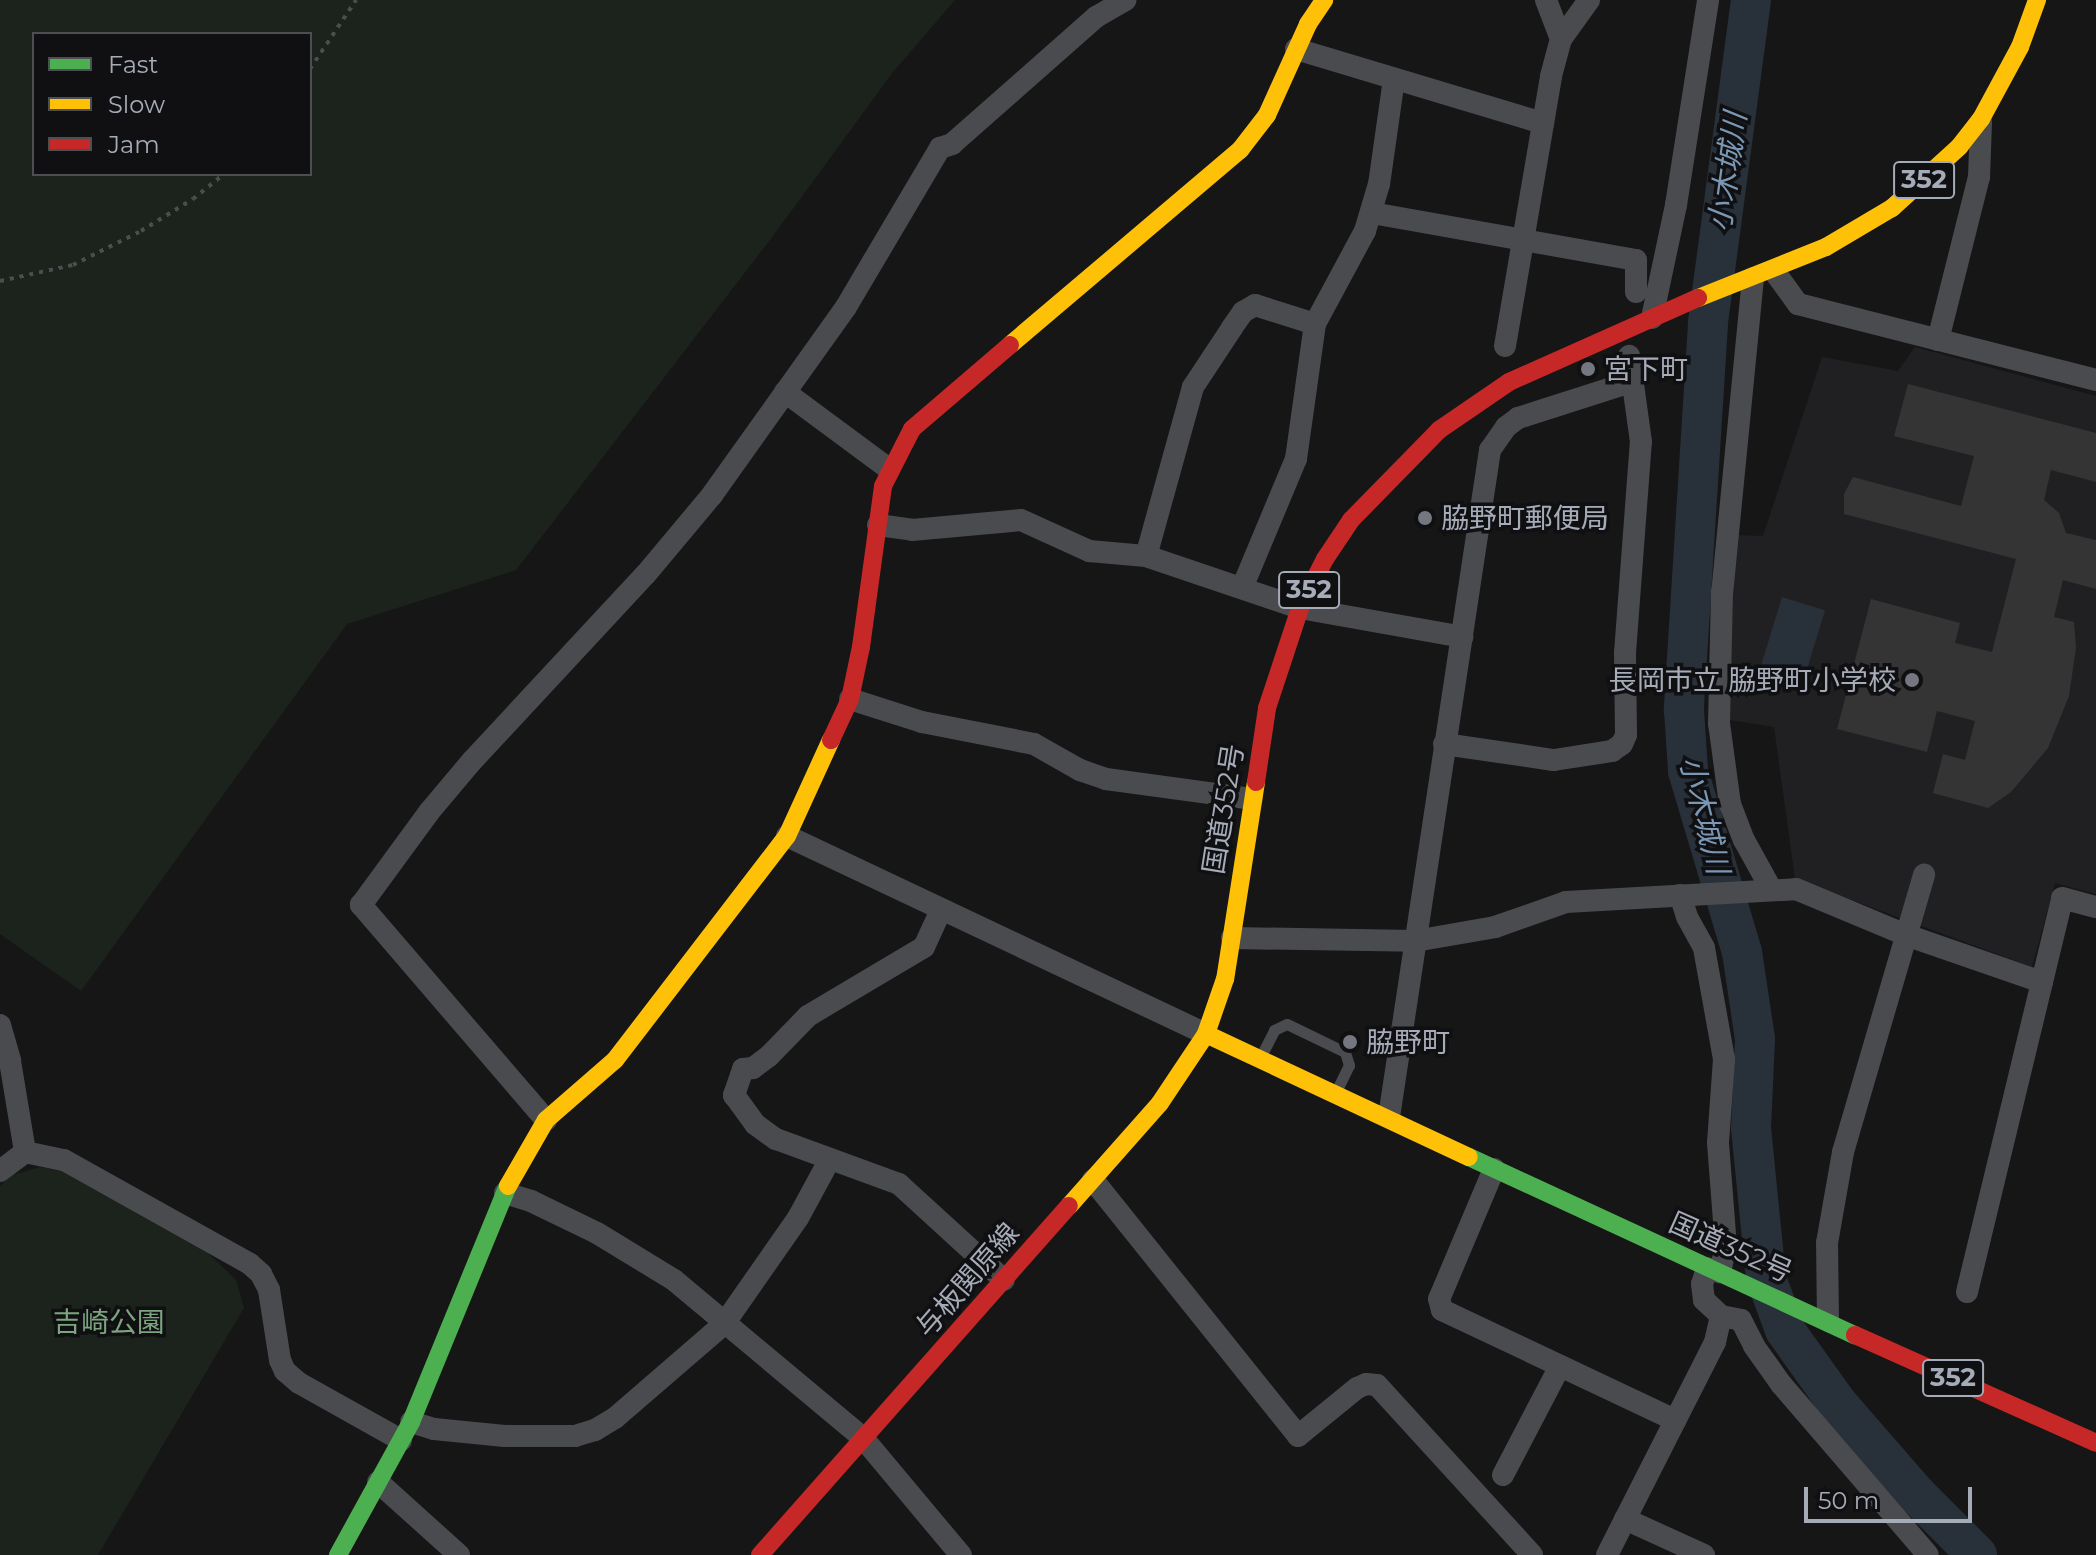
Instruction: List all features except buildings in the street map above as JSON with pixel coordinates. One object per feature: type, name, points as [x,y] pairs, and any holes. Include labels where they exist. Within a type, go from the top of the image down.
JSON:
[{"type":"main road","points":[[338,1555],[406,1431],[505,1193],[530,1143],[546,1120],[615,1060],[787,836],[850,699],[889,469],[912,429],[1240,150],[1267,115],[1296,49],[1323,0]]},
{"type":"main road","name":"国道352号","points":[[2037,0],[2020,47],[1981,119],[1938,167],[1892,208],[1859,230],[1509,382],[1439,430],[1351,520],[1325,559],[1300,608],[1267,708],[1221,999],[1206,1034],[1389,1117],[1494,1169],[2096,1443]]},
{"type":"main road","name":"与板関原線","points":[[760,1555],[1160,1103],[1206,1034]]},
{"type":"street","points":[[546,1120],[361,905],[464,771],[646,574],[712,495],[846,307],[940,148],[952,144],[1096,17],[1126,0]]},
{"type":"street","points":[[1546,0],[1561,39]]},
{"type":"street","points":[[1505,346],[1543,123],[1561,39],[1589,0]]},
{"type":"street","points":[[1656,316],[1708,0]]},
{"type":"street","points":[[1296,49],[1543,123]]},
{"type":"street","points":[[1242,588],[1296,459],[1315,324],[1372,213],[1394,79]]},
{"type":"street","points":[[1938,340],[1979,177],[1981,119]]},
{"type":"street","points":[[1372,213],[1636,260],[1636,292]]},
{"type":"street","points":[[1767,890],[1730,804],[1719,723],[1722,592],[1755,277],[1798,304],[2096,380]]},
{"type":"street","points":[[1146,556],[1193,387],[1237,320],[1255,305],[1315,324]]},
{"type":"street","points":[[1444,744],[1554,760],[1612,751],[1622,744],[1626,735],[1625,653],[1641,442],[1629,356]]},
{"type":"street","points":[[1389,1117],[1462,637],[1488,441],[1518,418],[1631,382]]},
{"type":"street","points":[[785,392],[889,469]]},
{"type":"street","points":[[878,525],[912,530],[1021,520],[1089,551],[1146,556],[1300,608],[1462,637]]},
{"type":"street","points":[[850,699],[922,722],[1034,744],[1080,770],[1106,779],[1252,799]]},
{"type":"street","points":[[787,836],[1206,1034]]},
{"type":"street","points":[[1819,1317],[1831,1212],[1843,1152],[1924,875]]},
{"type":"street","points":[[1232,938],[1415,941],[1495,927],[1566,902],[1796,889],[1906,935],[2042,982]]},
{"type":"street","points":[[1684,895],[1704,948],[1724,1059],[1718,1143],[1726,1246],[1719,1272],[1702,1284],[1704,1300],[1721,1316],[1741,1320],[1781,1384],[1928,1555]]},
{"type":"street","points":[[1967,1292],[2062,898],[2096,907]]},
{"type":"street","points":[[941,910],[924,947],[808,1016],[761,1062],[743,1069],[734,1095],[755,1124],[776,1139],[899,1184],[1004,1280]]},
{"type":"street","points":[[0,1025],[10,1061],[25,1152]]},
{"type":"street","points":[[0,1171],[25,1152],[64,1160],[250,1264],[261,1274],[269,1290],[280,1360],[285,1371],[299,1383],[406,1431],[434,1429],[505,1436],[575,1436],[595,1430],[615,1418],[724,1324],[798,1218],[830,1159]]},
{"type":"street","points":[[1494,1169],[1439,1299],[1442,1310],[1675,1420]]},
{"type":"street","points":[[1093,1180],[1298,1436],[1357,1388],[1366,1384],[1377,1385],[1532,1555]]},
{"type":"street","points":[[505,1193],[531,1201],[597,1233],[674,1280],[863,1438],[961,1555]]},
{"type":"street","points":[[1607,1555],[1715,1342],[1721,1316]]},
{"type":"street","points":[[1503,1475],[1560,1366]]},
{"type":"street","points":[[378,1482],[459,1555]]},
{"type":"street","points":[[1625,1519],[1704,1555]]},
{"type":"lane","points":[[1259,1060],[1274,1030],[1287,1024],[1345,1052],[1349,1065],[1335,1093]]},
{"type":"path","points":[[312,66],[356,0]]},
{"type":"path","points":[[0,281],[73,265],[141,231],[193,199],[222,176]]},
{"type":"shaded area","name":"長岡市立 脇野町小学校","points":[[1915,347],[2096,396],[2096,894],[2055,883],[2032,967],[1795,879],[1774,727],[1729,720],[1727,654],[1737,535],[1763,536],[1822,357],[1898,371]]},
{"type":"shaded area","points":[[1782,597],[1825,610],[1801,690],[1758,676]]},
{"type":"green space","points":[[0,0],[955,0],[893,72],[773,236],[516,570],[347,624],[81,991],[0,934]]},
{"type":"green space","name":"吉崎公園","points":[[40,1167],[61,1171],[208,1253],[236,1280],[244,1308],[98,1555],[0,1555],[0,1186],[12,1175]]},
{"type":"waterway","name":"小木城川","points":[[1751,0],[1708,324],[1684,710],[1688,771],[1742,952],[1755,1039],[1751,1128],[1766,1278],[1785,1330],[1837,1403],[1917,1495],[1977,1555]]},
{"type":"traffic: fast","points":[[1469,1157],[1855,1335]]},
{"type":"traffic: fast","points":[[338,1555],[411,1422],[508,1186]]},
{"type":"traffic: slow","points":[[1010,345],[1240,150],[1267,115],[1308,24],[1324,0]]},
{"type":"traffic: slow","points":[[1698,298],[1826,247],[1892,208],[1959,147],[1981,119],[2020,47],[2037,0]]},
{"type":"traffic: slow","points":[[508,1186],[546,1120],[615,1060],[787,836],[831,740]]},
{"type":"traffic: slow","points":[[1256,782],[1225,979],[1206,1034],[1469,1157]]},
{"type":"traffic: slow","points":[[1069,1206],[1160,1103],[1206,1034]]},
{"type":"traffic: jam","points":[[1256,782],[1267,708],[1300,608],[1325,559],[1351,520],[1439,430],[1509,382],[1698,298]]},
{"type":"traffic: jam","points":[[831,740],[850,699],[861,647],[883,486],[912,429],[1010,345]]},
{"type":"traffic: jam","points":[[760,1555],[1069,1206]]},
{"type":"traffic: jam","points":[[1855,1335],[2096,1443]]},
{"type":"place","name":"宮下町","points":[[1588,369]]},
{"type":"place","name":"脇野町郵便局","points":[[1425,518]]},
{"type":"place","name":"長岡市立 脇野町小学校","points":[[1912,680]]},
{"type":"place","name":"脇野町","points":[[1350,1042]]}]
